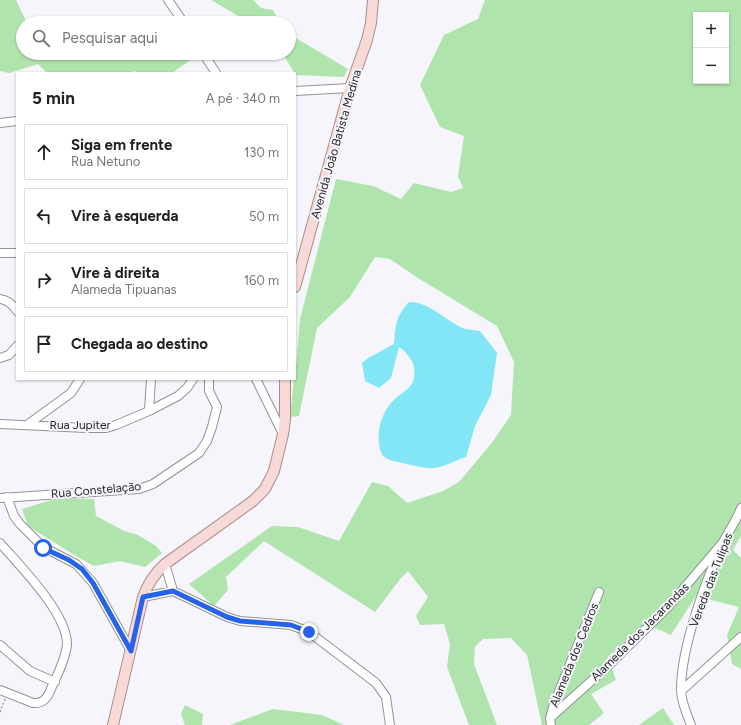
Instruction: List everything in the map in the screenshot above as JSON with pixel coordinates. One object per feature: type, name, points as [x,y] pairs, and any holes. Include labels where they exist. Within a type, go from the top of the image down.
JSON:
[{"type":"main road","name":"Avenida João Batista Medina","points":[[296,283],[350,88],[367,40],[371,23],[373,0]]},
{"type":"main road","points":[[113,724],[143,597],[154,574],[165,564],[253,502],[265,489],[274,470],[283,434],[285,420],[285,380]]},
{"type":"street","points":[[168,0],[179,16]]},
{"type":"street","points":[[208,60],[215,72]]},
{"type":"street","points":[[296,91],[350,88]]},
{"type":"street","points":[[0,123],[16,121]]},
{"type":"street","points":[[0,253],[16,253]]},
{"type":"street","points":[[0,299],[9,302],[16,310]]},
{"type":"street","points":[[0,358],[9,355],[16,347]]},
{"type":"street","points":[[27,425],[71,393],[79,380]]},
{"type":"street","points":[[149,411],[151,380]]},
{"type":"street","name":"Rua Jupiter","points":[[0,424],[106,428],[127,422],[149,411],[183,392],[192,380]]},
{"type":"street","name":"Rua Constelação","points":[[4,497],[139,489],[157,481],[199,453],[207,441],[217,406],[209,392],[209,380]]},
{"type":"street","points":[[256,380],[283,434]]},
{"type":"street","points":[[4,497],[14,516],[43,548],[76,564],[93,583],[131,651]]},
{"type":"street","name":"Vereda das Tulipas","points":[[691,725],[681,691],[684,662],[694,619],[724,541],[741,508]]},
{"type":"street","name":"Alameda dos Jacarandas","points":[[550,722],[667,608],[724,541]]},
{"type":"street","points":[[0,543],[49,601],[60,617],[65,632],[66,643],[65,655],[55,682],[47,698],[43,702],[33,703],[4,691]]},
{"type":"street","points":[[165,564],[173,591]]},
{"type":"street","points":[[143,597],[173,591],[233,619],[240,621],[291,625],[309,632],[376,683],[386,697],[390,725]]},
{"type":"street","name":"Alameda dos Cedros","points":[[550,722],[554,704],[599,592]]},
{"type":"street","points":[[681,691],[741,637]]},
{"type":"street","points":[[0,645],[30,671],[55,682]]},
{"type":"path","points":[[0,712],[4,691]]},
{"type":"green space","points":[[0,0],[16,0],[24,16],[16,16],[16,60],[190,60],[173,72],[46,72],[38,64],[9,73],[0,71]]},
{"type":"green space","points":[[211,0],[253,0],[261,8],[273,10],[276,16],[238,16]]},
{"type":"green space","points":[[485,0],[741,0],[741,536],[733,550],[741,558],[741,669],[732,664],[727,635],[739,607],[696,596],[671,635],[646,624],[608,657],[616,680],[591,694],[604,713],[589,725],[542,725],[527,655],[511,638],[483,639],[475,647],[474,664],[497,725],[469,725],[447,667],[450,644],[444,624],[420,625],[416,616],[428,597],[408,571],[375,612],[264,541],[226,577],[228,590],[214,606],[189,584],[272,526],[298,527],[339,541],[372,482],[388,486],[407,503],[443,491],[459,482],[491,444],[511,415],[514,362],[497,326],[418,278],[390,259],[375,257],[350,297],[317,328],[299,416],[290,417],[294,380],[296,380],[300,319],[336,179],[373,186],[401,199],[414,183],[451,192],[463,188],[458,176],[464,136],[440,127],[420,85],[444,35],[478,19]]},
{"type":"green space","points":[[296,38],[348,69],[344,77],[296,75],[296,72],[294,72],[286,60],[296,60]]},
{"type":"green space","points":[[58,498],[94,499],[96,516],[124,531],[138,535],[156,546],[162,553],[145,567],[120,561],[94,566],[28,526],[22,509]]},
{"type":"green space","points":[[185,705],[203,714],[202,725],[185,725],[181,714]]},
{"type":"green space","points":[[663,708],[674,725],[639,725]]},
{"type":"green space","points":[[273,709],[322,715],[344,725],[230,725]]},
{"type":"water","points":[[409,302],[431,308],[465,329],[480,331],[497,353],[491,395],[475,426],[466,457],[434,468],[426,468],[393,461],[382,454],[379,442],[380,424],[385,412],[392,402],[412,384],[415,373],[411,360],[399,347],[391,378],[379,388],[365,381],[362,363],[368,358],[394,344],[397,322],[401,312]]},
{"type":"route","points":[[43,548],[69,560],[82,569],[93,583],[131,651],[143,597],[173,591],[227,617],[240,621],[291,625],[309,632]]}]
